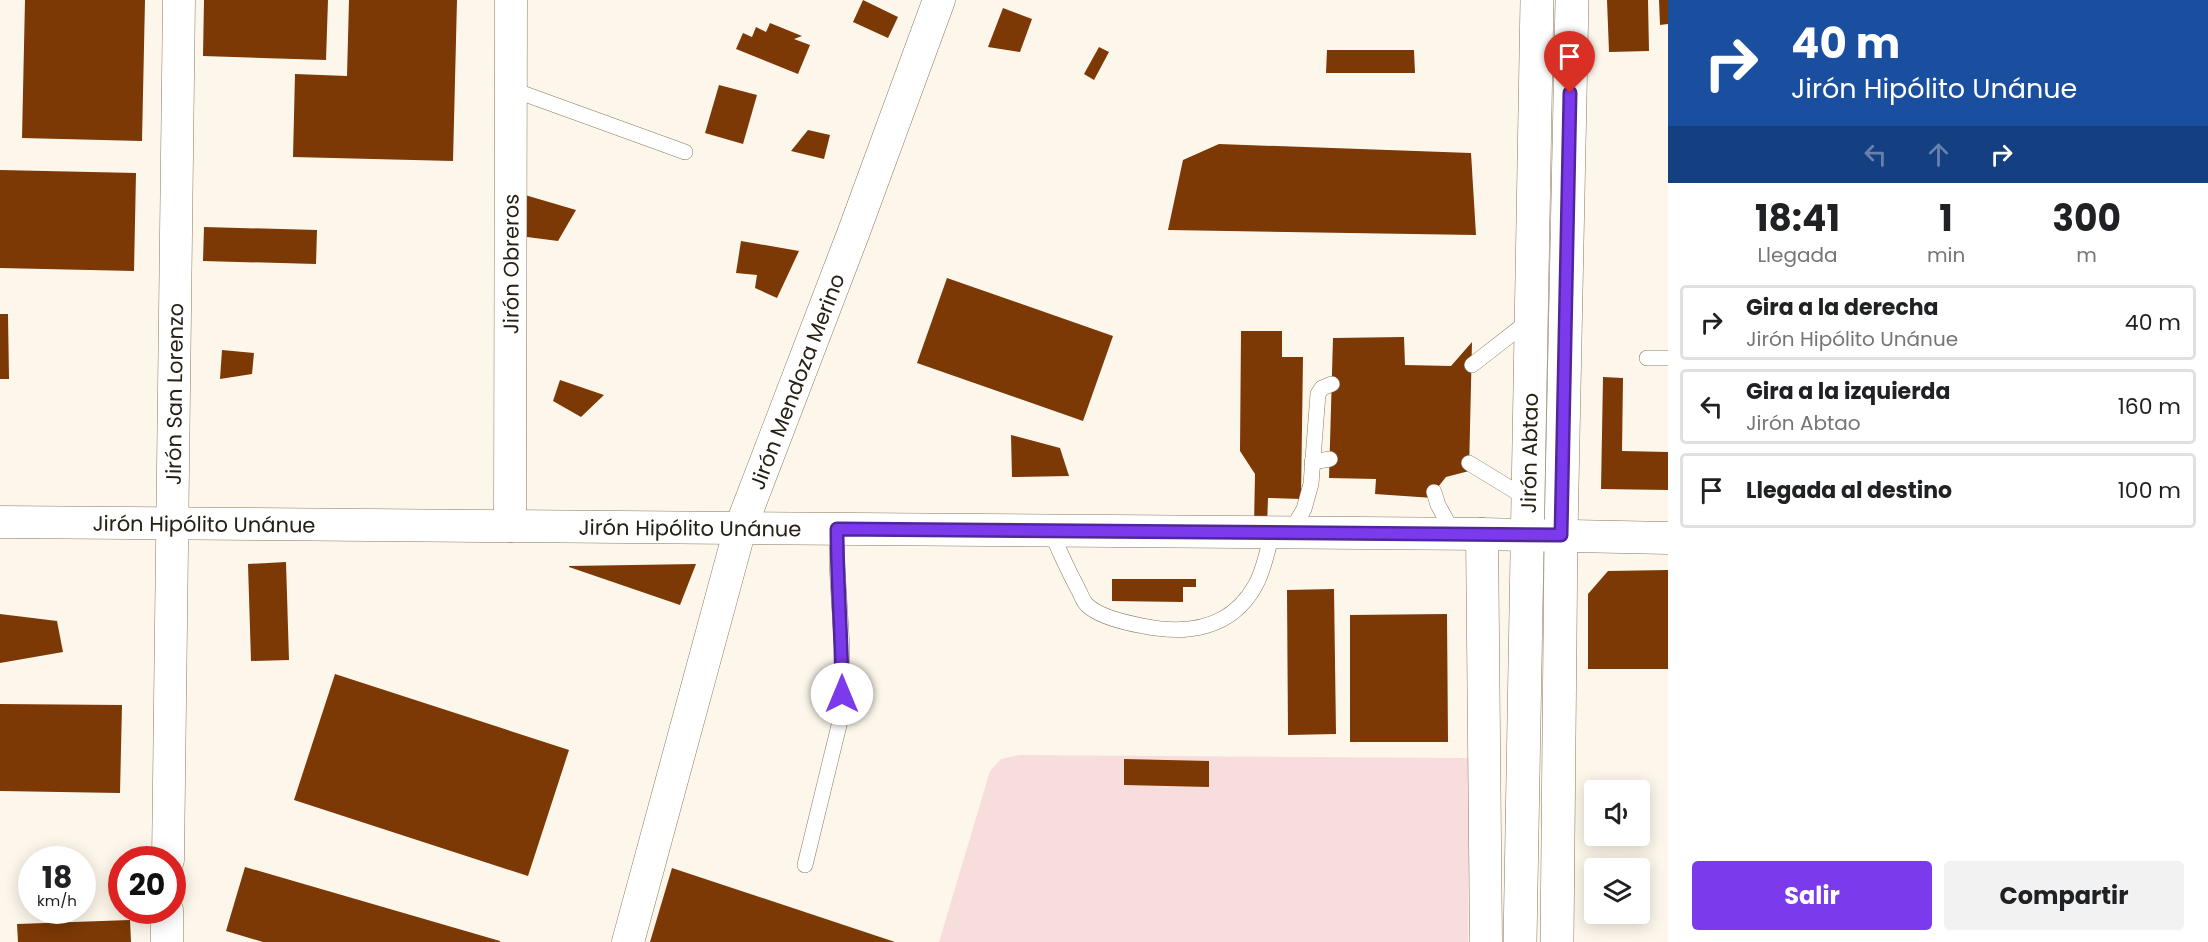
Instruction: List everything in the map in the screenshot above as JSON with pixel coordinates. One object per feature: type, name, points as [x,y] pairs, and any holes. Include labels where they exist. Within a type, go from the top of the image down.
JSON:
[{"type":"street","name":"Jirón San Lorenzo","points":[[168,846],[179,0]]},
{"type":"street","name":"Jirón Obreros","points":[[510,526],[511,0]]},
{"type":"street","name":"Jirón Mendoza Merino","points":[[628,942],[740,529],[939,0]]},
{"type":"street","name":"Jirón Abtao","points":[[1520,942],[1537,0]]},
{"type":"street","name":"Jirón Abtao","points":[[1557,942],[1561,535],[1572,0]]},
{"type":"street","name":"Jirón Hipólito Unánue","points":[[0,522],[1468,534],[1668,538]]},
{"type":"street","points":[[1468,534],[1486,942]]},
{"type":"street","points":[[167,924],[167,942]]},
{"type":"lane","points":[[511,89],[685,152]]},
{"type":"lane","points":[[1472,365],[1531,319]]},
{"type":"lane","points":[[1647,358],[1668,358]]},
{"type":"lane","points":[[1051,531],[1066,567],[1087,606],[1120,621],[1172,631],[1189,631],[1207,627],[1236,609],[1255,587],[1281,534],[1304,509],[1308,497],[1318,394],[1322,388],[1332,384]]},
{"type":"lane","points":[[1312,462],[1330,459]]},
{"type":"lane","points":[[1469,463],[1528,499]]},
{"type":"lane","points":[[1434,492],[1438,506],[1468,534]]},
{"type":"lane","points":[[805,865],[842,717],[842,648],[837,529]]},
{"type":"shaded area","points":[[1019,755],[1470,758],[1468,942],[939,942],[990,771],[1001,759]]},
{"type":"building","points":[[25,0],[145,0],[142,141],[22,138]]},
{"type":"building","points":[[204,0],[328,0],[326,60],[203,56]]},
{"type":"building","points":[[349,0],[457,0],[453,161],[293,157],[295,74],[347,76]]},
{"type":"building","points":[[863,0],[898,17],[888,38],[853,22]]},
{"type":"building","points":[[1607,0],[1648,0],[1649,51],[1609,52]]},
{"type":"building","points":[[1659,0],[1668,0],[1668,24],[1660,25]]},
{"type":"building","points":[[1003,8],[1032,19],[1020,52],[988,47]]},
{"type":"building","points":[[770,23],[802,36],[794,39],[810,45],[798,74],[736,49],[743,33],[752,37],[756,27],[766,32]]},
{"type":"building","points":[[1099,47],[1109,52],[1094,80],[1084,74]]},
{"type":"building","points":[[1327,50],[1414,50],[1415,73],[1326,73]]},
{"type":"building","points":[[719,85],[757,95],[743,144],[705,133]]},
{"type":"building","points":[[808,130],[830,135],[824,159],[791,151]]},
{"type":"building","points":[[1219,144],[1471,153],[1476,235],[1168,230],[1183,160]]},
{"type":"building","points":[[0,170],[136,173],[134,271],[0,268]]},
{"type":"building","points":[[525,195],[576,210],[558,241],[527,237]]},
{"type":"building","points":[[204,227],[317,230],[316,264],[203,261]]},
{"type":"building","points":[[741,241],[799,251],[777,298],[755,288],[757,275],[736,273]]},
{"type":"building","points":[[947,278],[1113,336],[1083,421],[917,363]]},
{"type":"building","points":[[0,314],[8,314],[9,379],[0,379]]},
{"type":"building","points":[[1241,331],[1282,331],[1282,357],[1303,357],[1301,499],[1268,498],[1267,526],[1254,526],[1255,474],[1240,451]]},
{"type":"building","points":[[1404,337],[1405,365],[1451,366],[1472,342],[1469,471],[1446,477],[1434,492],[1433,498],[1375,494],[1376,479],[1329,478],[1333,338]]},
{"type":"building","points":[[222,350],[254,353],[252,374],[220,379]]},
{"type":"building","points":[[1603,377],[1623,378],[1622,451],[1668,452],[1668,490],[1601,489]]},
{"type":"building","points":[[560,380],[604,395],[581,417],[553,401]]},
{"type":"building","points":[[1011,435],[1060,448],[1069,476],[1012,477]]},
{"type":"building","points":[[286,562],[289,660],[251,661],[248,564]]},
{"type":"building","points":[[696,564],[680,605],[569,567],[569,566]]},
{"type":"building","points":[[1668,570],[1668,669],[1588,669],[1588,594],[1608,571]]},
{"type":"building","points":[[1112,579],[1196,579],[1196,587],[1183,587],[1183,602],[1112,601]]},
{"type":"building","points":[[1334,589],[1336,734],[1288,735],[1287,590]]},
{"type":"building","points":[[0,614],[57,621],[63,652],[0,663]]},
{"type":"building","points":[[1447,614],[1448,742],[1350,742],[1350,615]]},
{"type":"building","points":[[335,674],[569,750],[528,876],[294,800]]},
{"type":"building","points":[[0,704],[122,705],[120,793],[0,791]]},
{"type":"building","points":[[1124,759],[1209,761],[1209,787],[1124,785]]},
{"type":"building","points":[[245,867],[500,942],[263,942],[226,931]]},
{"type":"building","points":[[672,868],[895,942],[650,942]]},
{"type":"building","points":[[96,921],[108,921],[108,924],[130,924],[131,942],[18,942],[17,924],[96,924]]},
{"type":"route","points":[[842,694],[837,529],[1561,535],[1570,93]]}]
